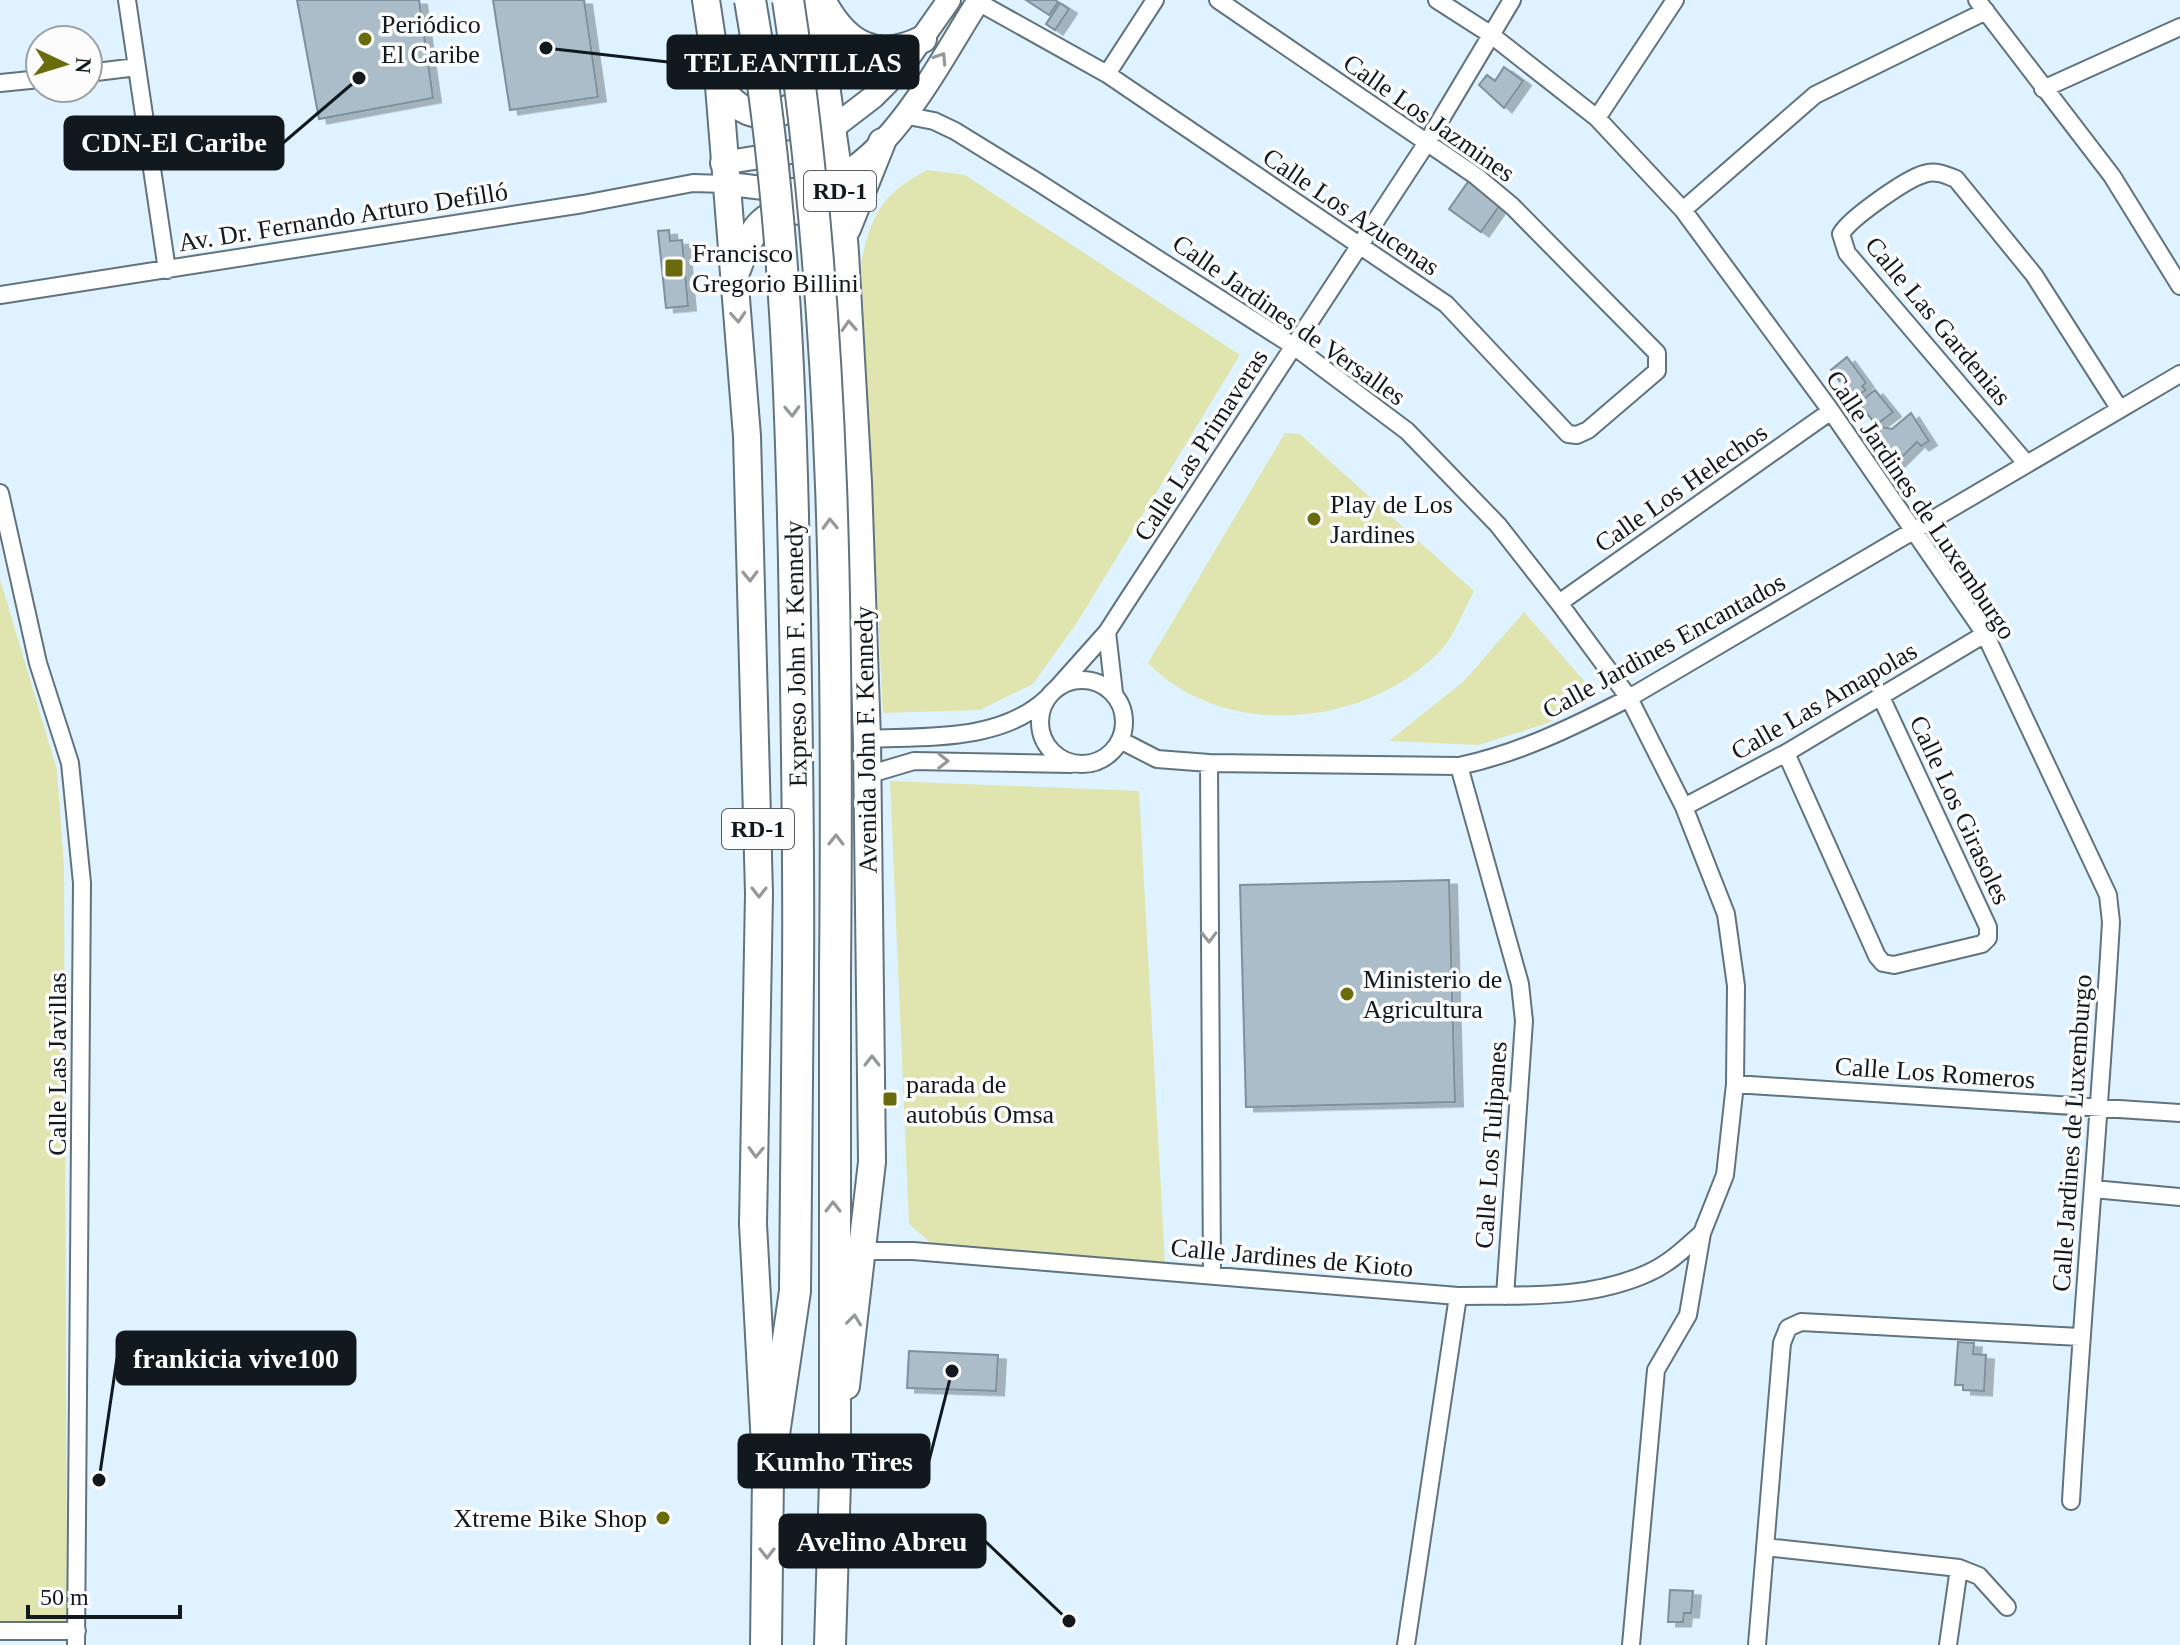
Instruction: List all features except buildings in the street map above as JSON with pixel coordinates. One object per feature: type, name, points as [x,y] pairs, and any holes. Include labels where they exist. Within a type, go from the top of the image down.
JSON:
[{"type":"highway","name":"Expreso John F. Kennedy","points":[[750,0],[766,91],[784,254],[792,415],[798,974],[795,1291],[768,1475],[766,1645]]},
{"type":"highway","name":"Expreso John F. Kennedy","points":[[788,0],[815,194],[833,652],[835,974],[832,1361],[835,1481],[830,1645]]},
{"type":"main road","name":"RD-1","points":[[706,0],[719,86],[747,436],[759,909],[753,1224],[768,1475]]},
{"type":"main road","name":"Avenida John F. Kennedy","points":[[814,0],[839,177],[858,482],[867,739],[872,1162],[835,1481]]},
{"type":"main road","points":[[822,0],[842,32],[872,48],[903,49],[923,39]]},
{"type":"main road","points":[[724,173],[804,150],[873,97],[923,39],[949,0]]},
{"type":"main road","points":[[724,173],[804,189],[839,177],[861,163],[903,115],[979,1]]},
{"type":"main road","points":[[719,86],[741,110],[752,114],[778,113],[806,96],[824,69]]},
{"type":"main road","points":[[844,247],[857,199],[882,142]]},
{"type":"main road","points":[[735,275],[758,227],[784,211],[798,210],[822,219],[844,247]]},
{"type":"street","points":[[127,0],[167,270]]},
{"type":"street","points":[[1107,74],[1155,0]]},
{"type":"street","name":"Calle Los Jazmines","points":[[1218,0],[1476,176],[1512,206],[1657,353],[1659,365]]},
{"type":"street","name":"Calle Jardines de Luxemburgo","points":[[1437,0],[1490,34],[1597,118],[1683,210],[1831,411],[1985,634],[2108,895],[2111,922],[2100,1108],[2080,1337],[2071,1501]]},
{"type":"street","name":"Calle Las Primaveras","points":[[867,739],[976,732],[1029,715],[1107,632],[1426,144],[1512,0]]},
{"type":"street","points":[[1597,118],[1675,0]]},
{"type":"street","name":"Calle Los Azucenas","points":[[979,1],[1107,74],[1359,248],[1446,304],[1568,434],[1577,435],[1588,430],[1657,371],[1659,365]]},
{"type":"street","points":[[1683,210],[1815,95],[1981,6],[2112,176],[2180,286]]},
{"type":"street","points":[[2043,89],[2180,27]]},
{"type":"street","points":[[104,71],[137,67]]},
{"type":"street","points":[[0,83],[24,81]]},
{"type":"street","name":"Calle Jardines de Versalles","points":[[903,115],[934,121],[955,131],[1295,347],[1407,431],[1498,525],[1629,698],[1684,807],[1726,914],[1736,986],[1735,1084],[1725,1175],[1702,1233],[1688,1315],[1656,1370],[1631,1645]]},
{"type":"street","name":"Av. Dr. Fernando Arturo Defilló","points":[[0,295],[583,204],[693,183],[724,173]]},
{"type":"street","name":"Calle Las Gardenias","points":[[2026,463],[1847,253],[1841,234],[1849,220],[1924,173],[1941,173],[1956,179],[2034,275],[2119,408]]},
{"type":"street","name":"Calle Jardines Encantados","points":[[1120,740],[1157,759],[1209,763],[1459,766],[1500,758],[1559,734],[1629,698],[2180,374]]},
{"type":"street","name":"Calle Los Helechos","points":[[1559,603],[1831,411]]},
{"type":"street","name":"Calle Las Javillas","points":[[0,493],[38,663],[70,763],[82,883],[76,1638]]},
{"type":"street","points":[[867,775],[914,761],[1079,764],[1103,758],[1120,740],[1124,716],[1114,693],[1107,632]]},
{"type":"street","name":"Calle Las Amapolas","points":[[1684,807],[1786,753],[1985,634]]},
{"type":"street","points":[[1079,764],[1065,760],[1045,740],[1041,712],[1052,693],[1068,682],[1092,680],[1114,693]]},
{"type":"street","name":"Calle Los Girasoles","points":[[1786,753],[1877,956],[1883,963],[1894,965],[1982,944],[1988,938],[1988,927],[1881,697]]},
{"type":"street","points":[[1209,763],[1212,1276]]},
{"type":"street","name":"Calle Los Tulipanes","points":[[1459,766],[1520,984],[1524,1021],[1505,1296]]},
{"type":"street","name":"Calle Los Romeros","points":[[1735,1084],[2180,1113]]},
{"type":"street","points":[[2093,1189],[2180,1197]]},
{"type":"street","name":"Calle Jardines de Kioto","points":[[862,1251],[913,1251],[1458,1296],[1505,1296],[1575,1293],[1647,1274],[1675,1257],[1702,1233]]},
{"type":"street","points":[[1406,1645],[1458,1296]]},
{"type":"street","points":[[1757,1645],[1782,1343],[1788,1328],[1801,1322],[2080,1337]]},
{"type":"street","points":[[1765,1547],[1959,1568],[1979,1576],[2007,1607]]},
{"type":"street","points":[[1948,1645],[1959,1568]]},
{"type":"street","points":[[0,1631],[76,1638]]},
{"type":"green space","points":[[927,170],[965,175],[1240,355],[1078,621],[1033,684],[980,710],[883,713],[861,262],[870,230],[881,207],[899,188]]},
{"type":"green space","name":"Play de Los Jardines","points":[[1285,433],[1300,434],[1474,591],[1446,644],[1411,676],[1375,696],[1337,709],[1296,715],[1255,714],[1216,705],[1180,688],[1148,663]]},
{"type":"green space","points":[[0,579],[57,770],[64,868],[67,1625],[0,1629]]},
{"type":"green space","points":[[1524,612],[1593,691],[1548,723],[1478,745],[1389,741],[1464,681]]},
{"type":"green space","points":[[890,781],[1139,791],[1165,1264],[931,1243],[909,1224]]},
{"type":"place","name":"Periódico El Caribe","points":[[365,39]]},
{"type":"place","name":"TELEANTILLAS","points":[[546,48]]},
{"type":"place","name":"CDN-El Caribe","points":[[359,78]]},
{"type":"place","name":"Francisco Gregorio Billini","points":[[674,268]]},
{"type":"place","name":"Play de Los Jardines","points":[[1314,519]]},
{"type":"place","name":"Ministerio de Agricultura","points":[[1347,994]]},
{"type":"place","name":"parada de autobús Omsa","points":[[890,1099]]},
{"type":"place","name":"Kumho Tires","points":[[952,1371]]},
{"type":"place","name":"frankicia vive100","points":[[99,1480]]},
{"type":"place","name":"Xtreme Bike Shop","points":[[663,1518]]},
{"type":"place","name":"Avelino Abreu","points":[[1069,1621]]}]
